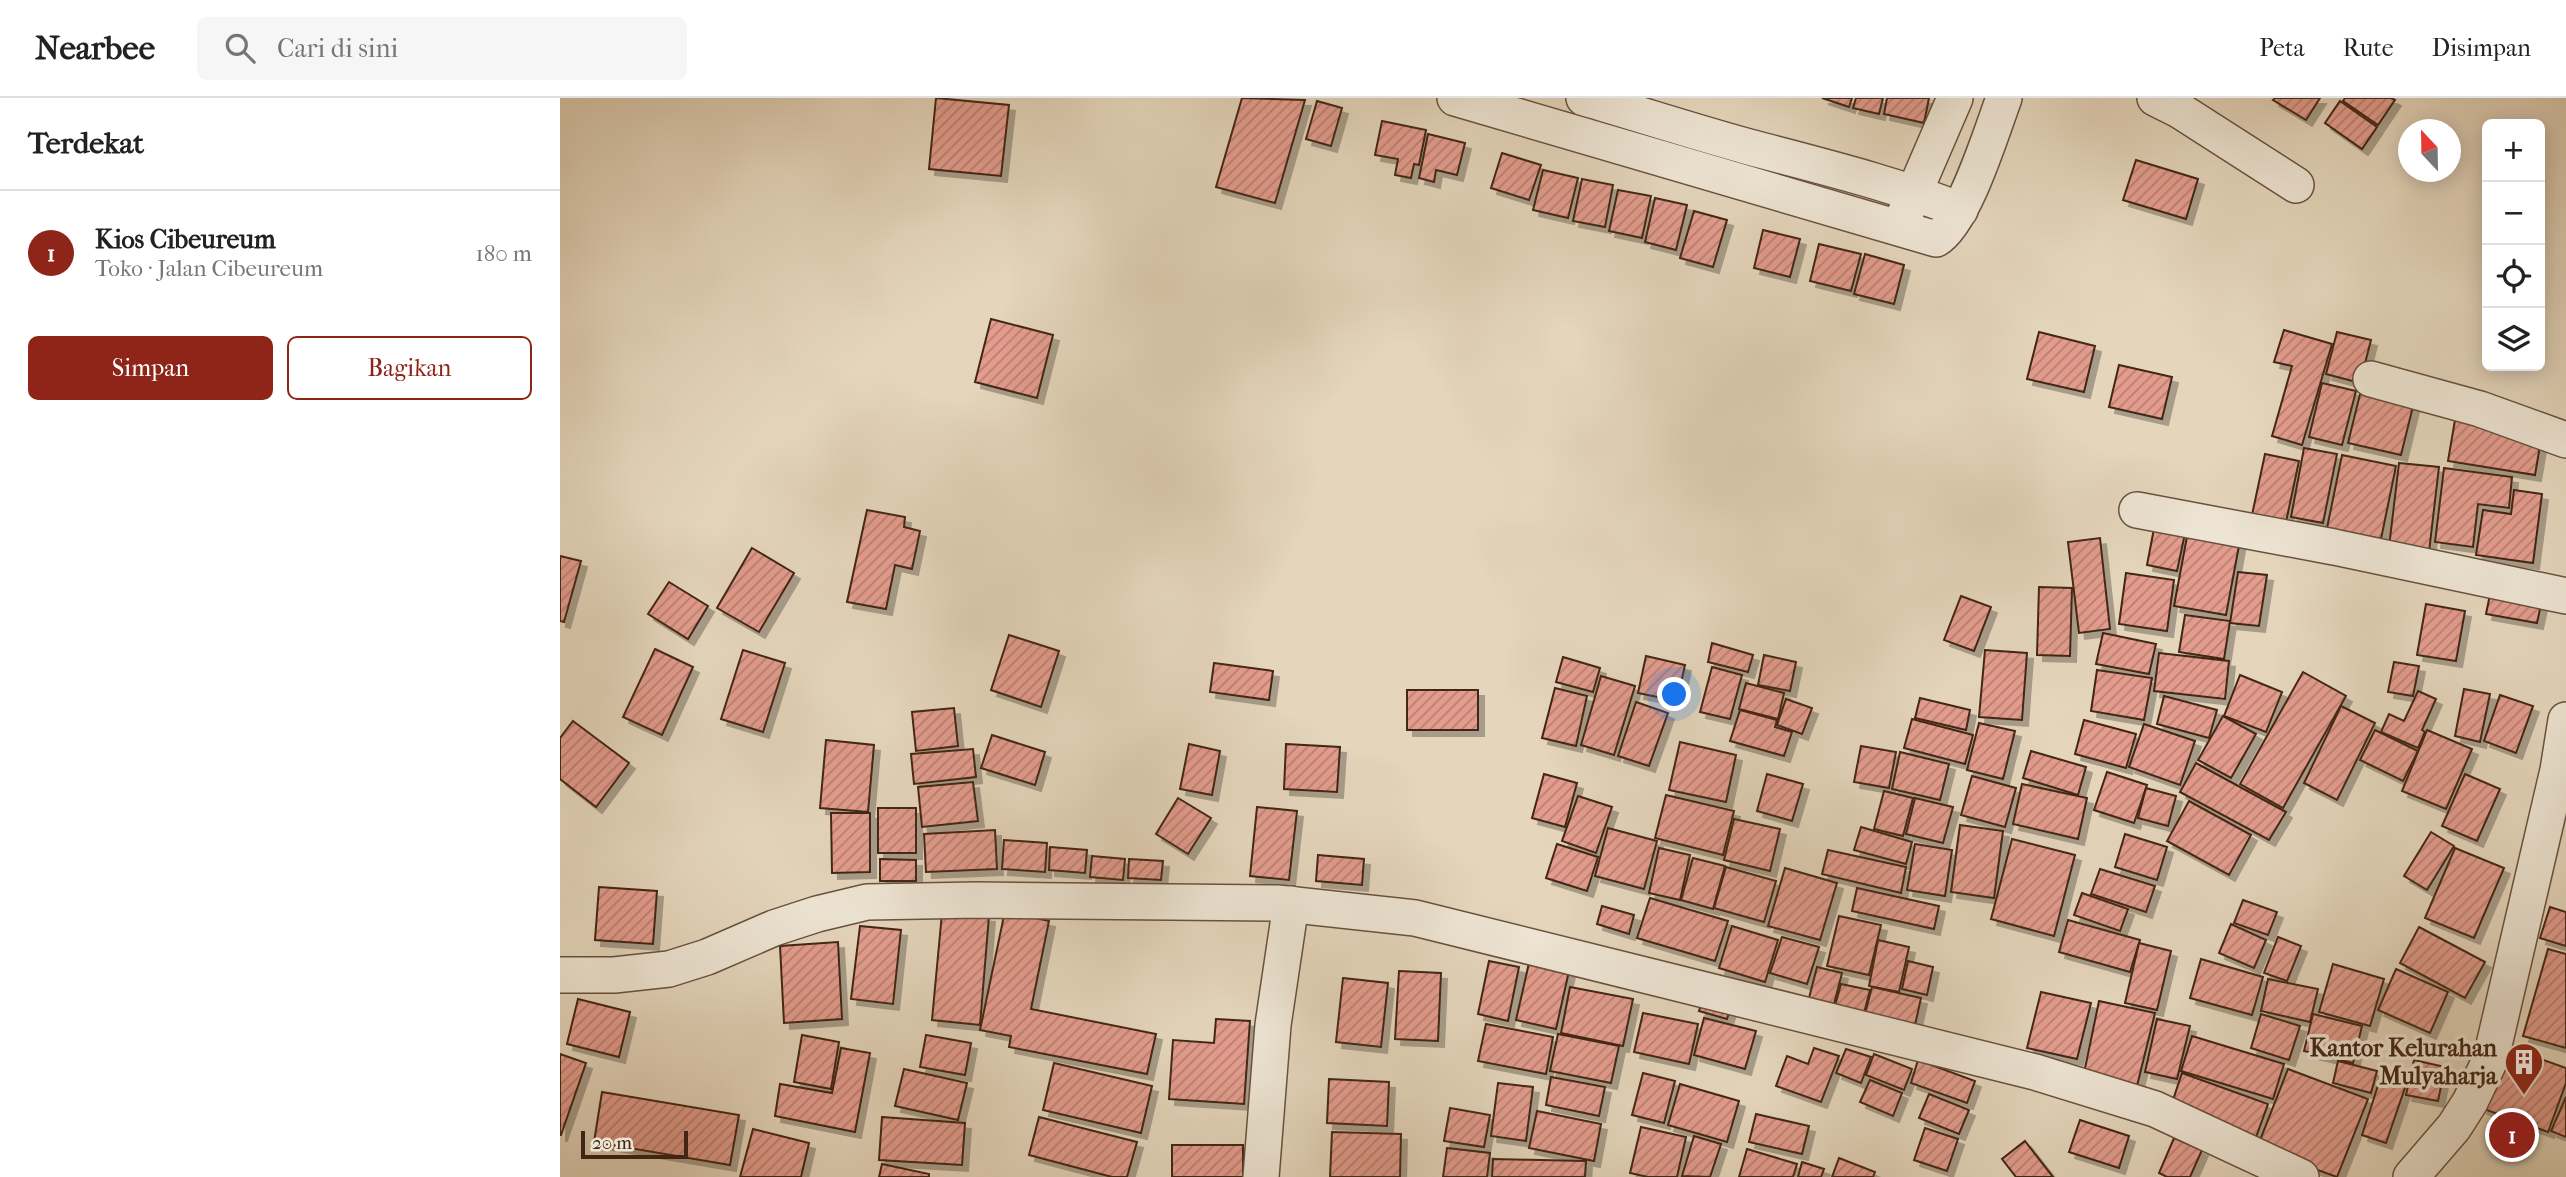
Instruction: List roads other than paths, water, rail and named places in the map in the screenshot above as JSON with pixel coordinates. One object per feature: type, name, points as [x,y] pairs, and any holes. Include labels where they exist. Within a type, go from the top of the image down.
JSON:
[{"type":"street","points":[[1455,98],[1870,220],[1900,226],[1936,239],[1944,233],[1960,210],[2004,98]]},
{"type":"street","points":[[1584,98],[1914,192],[1960,210]]},
{"type":"street","points":[[1900,226],[1955,98]]},
{"type":"street","points":[[2173,102],[2296,185]]},
{"type":"street","points":[[2371,379],[2480,409],[2566,440]]},
{"type":"street","points":[[2137,510],[2334,547],[2566,596]]},
{"type":"street","points":[[2411,1177],[2454,1127],[2470,1102],[2491,1058],[2558,770],[2566,720]]},
{"type":"street","points":[[560,975],[614,975],[669,969],[817,914],[867,902],[977,900],[1291,904],[1415,918],[2035,1072],[2155,1109],[2301,1177]]},
{"type":"street","points":[[1261,1177],[1273,1025],[1291,904]]},
{"type":"place","name":"Kantor Kelurahan Mulyaharja","points":[[2524,1096]]},
{"type":"place","name":"Kios Cibeureum","points":[[2512,1135]]}]
